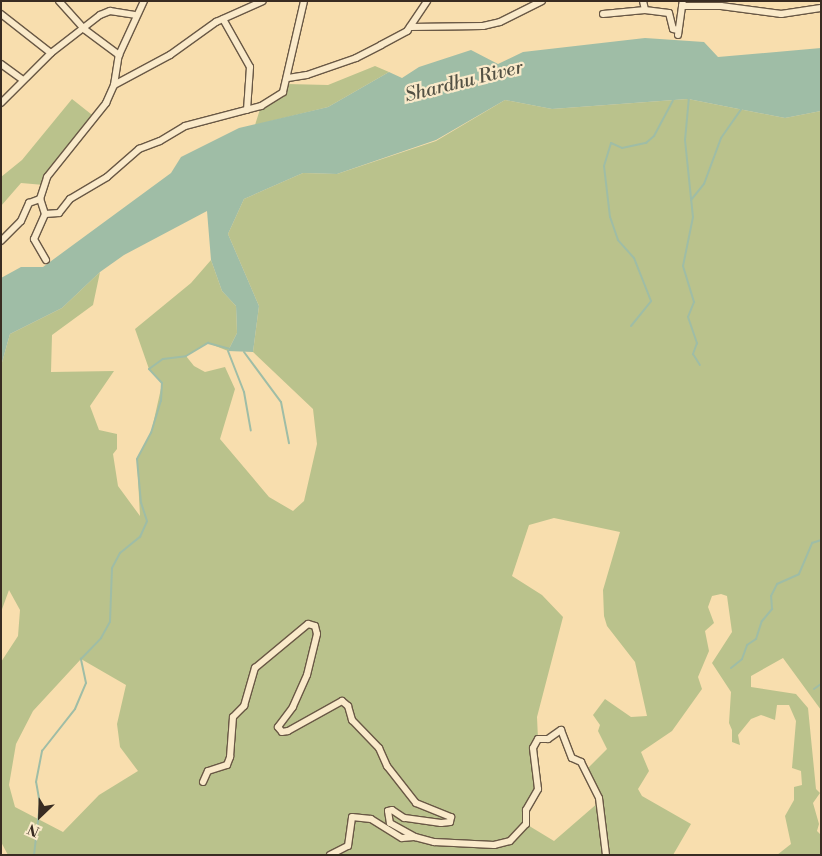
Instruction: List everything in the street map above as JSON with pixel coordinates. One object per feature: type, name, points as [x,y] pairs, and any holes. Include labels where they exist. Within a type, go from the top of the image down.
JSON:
[{"type":"street","points":[[59,1],[84,29],[119,55]]},
{"type":"street","points":[[46,260],[37,246],[36,234],[45,214],[40,199],[51,168],[96,118],[114,85],[119,55],[135,15],[144,1]]},
{"type":"street","points":[[114,85],[170,55],[209,26],[263,1]]},
{"type":"street","points":[[45,214],[59,213],[70,199],[106,177],[139,149],[160,142],[185,126],[248,110],[283,92],[288,78],[304,1]]},
{"type":"street","points":[[410,27],[417,11],[427,1]]},
{"type":"street","points":[[288,78],[307,75],[356,58],[410,27],[500,22],[542,1]]},
{"type":"street","points":[[643,1],[645,10]]},
{"type":"street","points":[[603,14],[665,10],[672,29],[678,33],[682,4],[721,6],[781,14],[821,8]]},
{"type":"street","points":[[1,103],[51,53],[110,11],[135,15]]},
{"type":"street","points":[[1,14],[51,53]]},
{"type":"street","points":[[223,19],[250,67],[248,110]]},
{"type":"street","points":[[1,64],[23,80]]},
{"type":"street","points":[[1,241],[21,221],[29,203],[40,199]]},
{"type":"street","points":[[203,782],[208,771],[227,765],[230,757],[233,718],[244,706],[255,668],[308,624],[315,626],[316,634],[307,675],[293,707],[278,727],[282,732],[288,731],[342,700],[348,706],[352,720],[379,748],[387,766],[416,803],[451,817],[450,822],[441,823],[404,818],[388,811],[390,823],[415,837]]},
{"type":"street","points":[[330,855],[348,846],[352,817],[371,820],[402,838],[415,837],[479,844],[510,840],[526,824],[526,810],[538,789],[533,748],[538,740],[548,739],[561,730],[572,758],[581,762],[599,798],[606,855]]},
{"type":"green space","points":[[375,66],[389,72],[328,107],[255,125],[261,106],[274,98],[287,84],[328,85]]},
{"type":"green space","points":[[72,99],[96,118],[44,185],[21,183],[1,206],[1,177],[22,160]]},
{"type":"green space","points":[[688,99],[785,118],[821,111],[821,710],[783,658],[751,676],[751,687],[796,694],[808,708],[816,789],[820,793],[813,803],[819,824],[817,831],[821,835],[821,855],[777,855],[791,844],[785,816],[794,800],[794,787],[802,785],[801,771],[792,768],[796,721],[789,705],[777,705],[775,720],[761,715],[751,719],[738,735],[740,745],[732,742],[732,730],[729,723],[731,692],[712,663],[732,632],[727,596],[721,594],[712,596],[708,607],[714,623],[705,631],[709,651],[698,677],[702,689],[672,731],[641,752],[649,771],[638,789],[642,796],[691,824],[673,855],[8,855],[1,842],[1,662],[18,636],[20,610],[9,590],[1,612],[1,366],[10,334],[62,308],[100,272],[93,305],[52,335],[51,372],[114,371],[90,406],[99,430],[117,434],[117,449],[113,454],[118,486],[140,516],[137,459],[151,433],[162,384],[149,369],[135,329],[191,283],[211,260],[222,291],[236,306],[237,333],[228,351],[208,343],[186,356],[194,366],[205,372],[225,367],[235,389],[220,439],[269,497],[293,511],[304,501],[317,444],[313,409],[253,352],[259,306],[228,234],[244,199],[303,173],[337,174],[436,141],[505,100],[552,109]],"holes":[[[554,518],[620,532],[603,590],[604,616],[607,626],[635,662],[647,716],[631,717],[605,699],[593,715],[600,725],[598,731],[607,749],[585,771],[599,802],[554,841],[526,824],[526,810],[539,781],[533,748],[538,739],[537,717],[563,617],[542,595],[512,576],[529,525]],[[81,659],[126,685],[117,724],[120,747],[138,771],[99,795],[63,832],[15,807],[9,785],[16,744],[33,711]]]},
{"type":"water","name":"Shardhu River","points":[[645,38],[704,42],[718,57],[821,48],[821,111],[785,118],[688,99],[552,109],[505,100],[436,140],[337,174],[303,173],[244,199],[228,234],[259,306],[253,352],[228,351],[237,333],[236,306],[222,291],[211,260],[207,211],[124,255],[100,272],[62,308],[10,334],[1,366],[1,278],[21,267],[43,267],[171,173],[181,157],[239,128],[328,107],[389,72],[402,78],[419,67],[471,50],[498,64],[523,52]]},
{"type":"waterway","points":[[689,97],[685,140],[693,217],[683,266],[694,302],[688,317],[697,343],[693,354],[700,365]]},
{"type":"waterway","points":[[631,326],[651,301],[634,258],[618,240],[610,217],[604,166],[611,143],[622,148],[646,143],[654,136],[673,101]]},
{"type":"waterway","points":[[691,200],[704,184],[721,138],[741,109]]},
{"type":"waterway","points":[[34,855],[40,804],[36,782],[42,751],[75,709],[86,683],[81,659],[101,638],[110,622],[112,568],[120,553],[140,537],[147,521],[141,503],[137,459],[151,433],[161,401],[162,383],[149,369],[163,359],[186,356],[208,343],[230,349]]},
{"type":"waterway","points":[[228,351],[244,392],[251,430]]},
{"type":"waterway","points":[[244,352],[281,402],[289,443]]},
{"type":"waterway","points":[[731,668],[742,659],[747,645],[756,639],[762,621],[772,609],[771,596],[777,584],[799,574],[812,543],[821,540]]},
{"type":"waterway","points":[[814,689],[821,684]]}]
